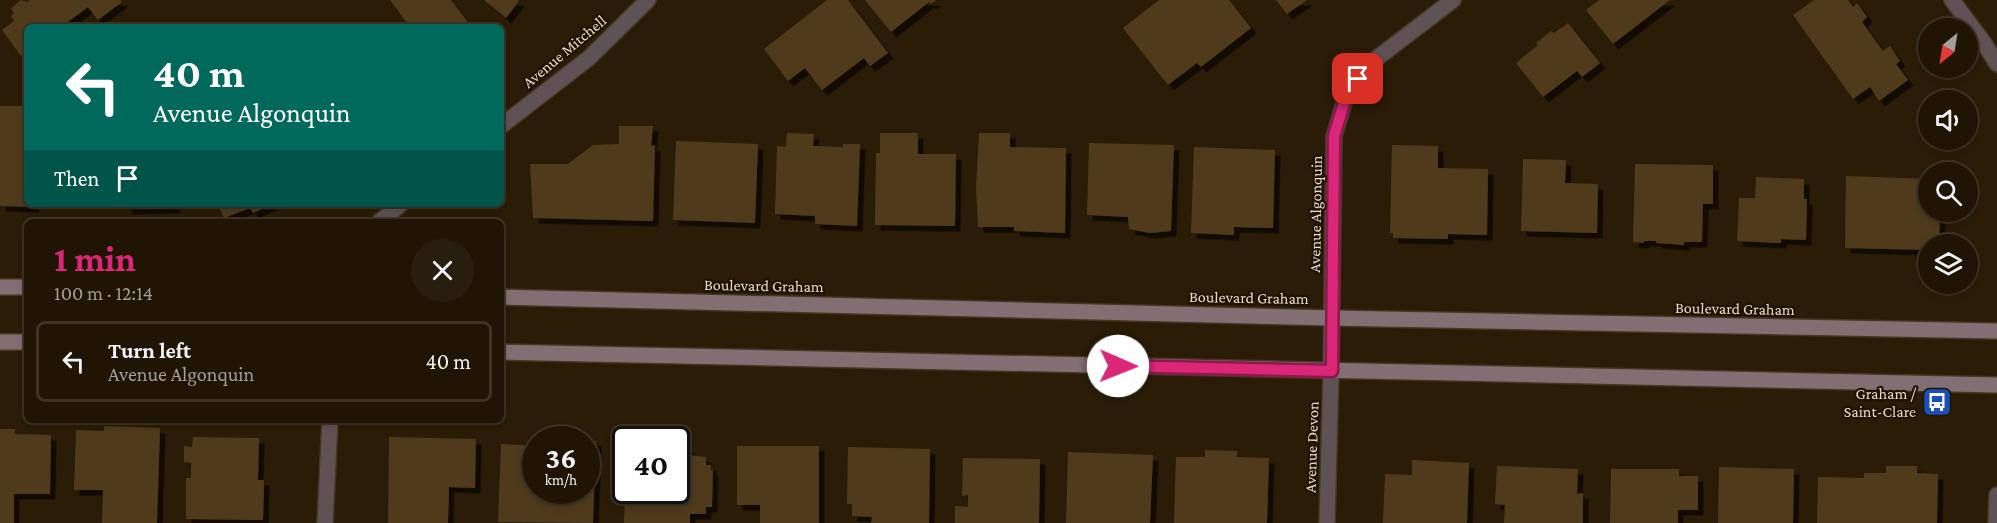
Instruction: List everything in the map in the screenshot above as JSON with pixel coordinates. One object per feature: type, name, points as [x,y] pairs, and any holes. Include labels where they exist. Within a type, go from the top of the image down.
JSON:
[{"type":"street","name":"Avenue Mitchell","points":[[504,124],[589,57],[648,0]]},
{"type":"street","name":"Avenue Algonquin","points":[[1332,371],[1334,136],[1347,93],[1368,65],[1453,0]]},
{"type":"street","points":[[1952,0],[1997,64]]},
{"type":"street","points":[[382,219],[397,207]]},
{"type":"street","points":[[0,287],[24,287]]},
{"type":"street","name":"Boulevard Graham","points":[[504,297],[1997,332]]},
{"type":"street","points":[[0,342],[24,342]]},
{"type":"street","points":[[504,352],[1997,385]]},
{"type":"street","name":"Avenue Devon","points":[[1327,523],[1332,371]]},
{"type":"street","points":[[325,523],[330,423]]},
{"type":"street","points":[[1996,523],[1997,495]]},
{"type":"building","points":[[21,0],[27,2],[30,0],[120,0],[122,2],[98,20],[88,7],[65,24],[24,24],[24,54],[21,56],[2,30],[14,21],[11,8]]},
{"type":"building","points":[[390,0],[451,0],[470,24],[408,24]]},
{"type":"building","points":[[484,0],[518,0],[519,1],[506,18]]},
{"type":"building","points":[[827,0],[848,0],[888,53],[870,66],[864,58],[822,90],[805,68],[788,81],[764,49]]},
{"type":"building","points":[[865,0],[936,0],[931,4],[929,2],[891,32]]},
{"type":"building","points":[[1159,0],[1229,0],[1251,28],[1201,67],[1197,63],[1168,85],[1123,28]]},
{"type":"building","points":[[1276,0],[1307,0],[1287,14]]},
{"type":"building","points":[[1599,0],[1670,0],[1613,44],[1586,10]]},
{"type":"building","points":[[1814,0],[1848,0],[1853,7],[1857,3],[1867,17],[1862,22],[1883,51],[1890,46],[1900,61],[1896,64],[1908,80],[1879,101],[1870,87],[1853,99],[1793,15]]},
{"type":"building","points":[[1568,23],[1600,63],[1582,77],[1577,71],[1543,97],[1516,63],[1551,31],[1554,33]]},
{"type":"building","points":[[0,106],[24,106],[24,207],[0,206]]},
{"type":"building","points":[[619,126],[653,126],[651,146],[655,145],[653,221],[533,218],[530,164],[568,164],[593,145],[619,144]]},
{"type":"building","points":[[787,133],[814,134],[813,146],[843,147],[843,144],[860,144],[857,226],[815,224],[815,216],[775,214],[777,146],[786,147]]},
{"type":"building","points":[[880,133],[918,133],[918,154],[956,154],[955,226],[875,225],[876,153],[880,153]]},
{"type":"building","points":[[979,133],[1010,133],[1010,147],[1066,148],[1065,233],[1014,231],[1014,227],[978,227],[976,187]]},
{"type":"building","points":[[676,141],[758,144],[755,223],[673,220]]},
{"type":"building","points":[[1089,143],[1174,145],[1171,231],[1150,233],[1129,229],[1128,217],[1087,215]]},
{"type":"building","points":[[1392,145],[1438,146],[1438,168],[1488,169],[1487,235],[1448,234],[1448,239],[1393,238],[1393,233],[1390,233]]},
{"type":"building","points":[[1194,147],[1275,150],[1273,228],[1234,227],[1234,235],[1191,233]]},
{"type":"building","points":[[1523,159],[1566,160],[1565,183],[1598,184],[1597,233],[1521,231]]},
{"type":"building","points":[[1635,164],[1713,165],[1713,204],[1703,204],[1702,242],[1684,242],[1684,245],[1656,243],[1656,241],[1633,242]]},
{"type":"building","points":[[1846,176],[1918,179],[1918,222],[1940,222],[1939,234],[1918,234],[1918,250],[1845,248]]},
{"type":"building","points":[[1756,177],[1804,179],[1804,199],[1807,199],[1806,240],[1781,239],[1781,243],[1737,241],[1739,198],[1755,198]]},
{"type":"building","points":[[126,207],[175,207],[175,208],[126,209]]},
{"type":"building","points":[[219,207],[267,207],[253,213],[250,208],[224,218]]},
{"type":"building","points":[[104,426],[160,428],[157,523],[102,523],[103,490],[74,490],[76,430],[104,431]]},
{"type":"building","points":[[0,429],[15,429],[15,434],[51,435],[50,494],[14,494],[14,523],[0,523]]},
{"type":"building","points":[[193,437],[259,438],[258,480],[264,480],[263,520],[186,519],[186,478],[191,478],[191,463],[184,462],[184,446],[192,447]]},
{"type":"building","points":[[389,437],[476,439],[475,488],[449,487],[448,523],[388,523]]},
{"type":"building","points":[[501,444],[522,445],[522,504],[594,504],[593,523],[498,522]]},
{"type":"building","points":[[737,446],[819,446],[819,523],[760,523],[760,505],[737,505]]},
{"type":"building","points":[[848,447],[930,449],[929,523],[871,523],[872,517],[852,516],[852,504],[847,504]]},
{"type":"building","points":[[1205,450],[1237,451],[1237,457],[1269,458],[1267,523],[1174,523],[1176,457],[1205,457]]},
{"type":"building","points":[[1068,452],[1153,455],[1150,523],[1066,523]]},
{"type":"building","points":[[690,455],[706,457],[706,465],[711,465],[711,470],[713,470],[712,507],[706,507],[706,514],[690,514],[690,523],[624,523],[625,504],[690,504]]},
{"type":"building","points":[[963,458],[1040,459],[1039,523],[955,523],[955,506],[968,507],[968,495],[962,496]]},
{"type":"building","points":[[1412,460],[1469,463],[1467,523],[1383,523],[1385,474],[1412,475]]},
{"type":"building","points":[[1497,466],[1578,469],[1577,494],[1583,493],[1583,523],[1504,523],[1505,505],[1495,504]]},
{"type":"building","points":[[1886,466],[1917,466],[1917,473],[1938,474],[1937,523],[1817,523],[1818,477],[1864,478],[1864,473],[1886,473]]},
{"type":"building","points":[[1719,467],[1794,469],[1793,523],[1718,523]]},
{"type":"building","points":[[1611,469],[1679,469],[1679,476],[1698,476],[1698,510],[1678,510],[1678,523],[1610,523]]},
{"type":"place","name":"Graham / Saint-Clare","points":[[1937,402]]},
{"type":"route","points":[[1118,366],[1332,371],[1334,136],[1347,93],[1358,79]]}]
